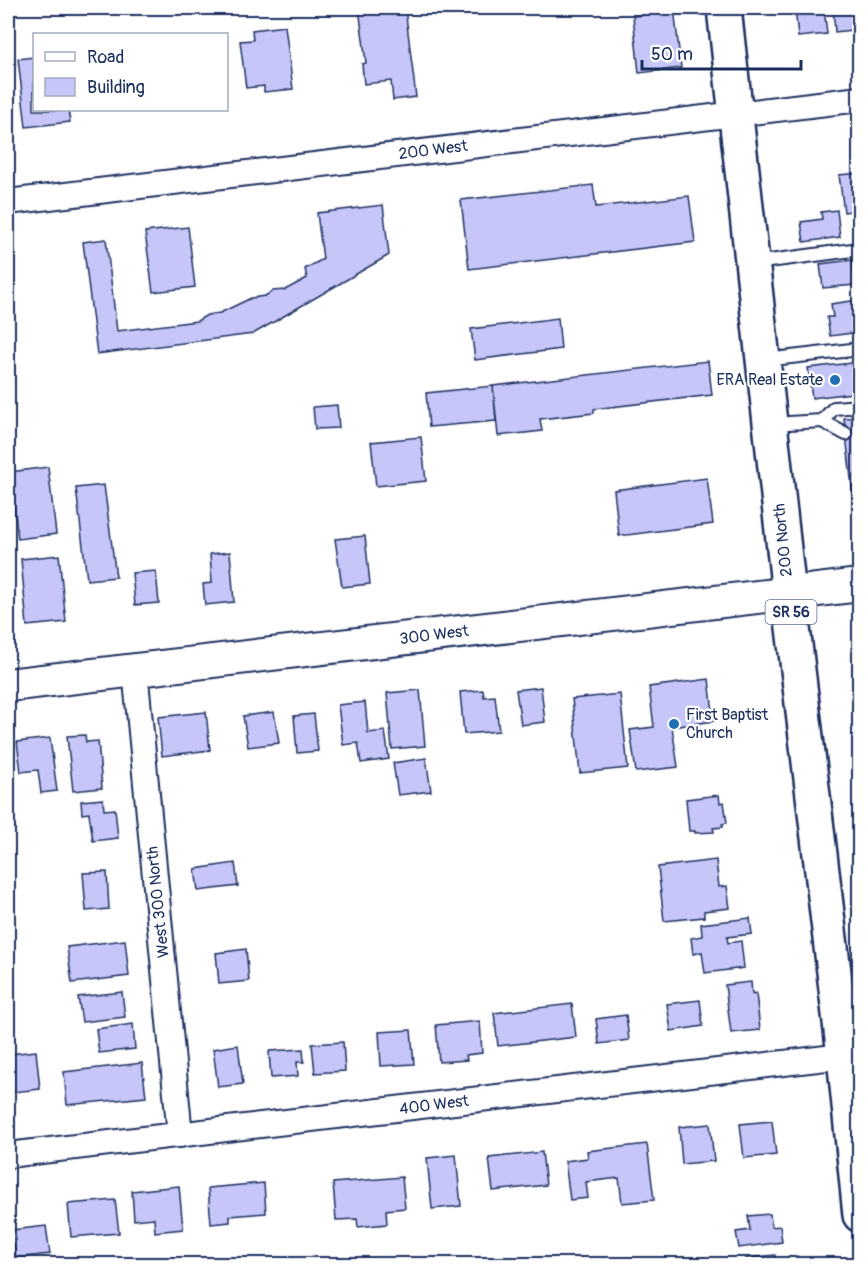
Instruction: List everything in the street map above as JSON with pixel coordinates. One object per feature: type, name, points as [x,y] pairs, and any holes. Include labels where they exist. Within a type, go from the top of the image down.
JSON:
[{"type":"main road","name":"200 North","points":[[724,8],[789,594],[852,1055],[860,1215]]},
{"type":"street","name":"200 West","points":[[8,202],[860,99]]},
{"type":"street","name":"300 West","points":[[8,685],[860,585]]},
{"type":"street","name":"West 300 North","points":[[135,670],[180,1135]]},
{"type":"street","name":"400 West","points":[[8,1155],[852,1055]]},
{"type":"lane","points":[[752,263],[860,249]]},
{"type":"lane","points":[[763,360],[860,350]]},
{"type":"lane","points":[[822,421],[834,408],[860,405]]},
{"type":"lane","points":[[770,424],[822,421],[846,434]]},
{"type":"building","points":[[359,8],[405,8],[416,97],[393,100],[391,81],[364,84],[362,64],[366,63]]},
{"type":"building","points":[[642,8],[674,8],[681,68],[639,73],[633,16],[643,15]]},
{"type":"building","points":[[795,8],[824,8],[827,34],[798,37]]},
{"type":"building","points":[[833,8],[860,8],[860,29],[835,32]]},
{"type":"building","points":[[285,26],[293,89],[264,92],[264,86],[246,88],[240,41],[253,40],[252,30]]},
{"type":"building","points":[[33,57],[33,111],[68,111],[70,122],[26,127],[18,59]]},
{"type":"building","points":[[860,173],[860,210],[844,212],[839,175]]},
{"type":"building","points":[[593,185],[596,207],[689,196],[695,242],[469,269],[461,200]]},
{"type":"building","points":[[383,205],[389,255],[253,334],[97,354],[83,242],[106,239],[117,331],[197,321],[251,298],[285,290],[307,278],[305,269],[323,259],[317,213]]},
{"type":"building","points":[[837,210],[840,237],[804,242],[801,222],[822,219],[821,212]]},
{"type":"building","points":[[188,227],[195,287],[153,292],[145,232]]},
{"type":"building","points":[[852,260],[855,285],[823,288],[820,264]]},
{"type":"building","points":[[858,300],[860,332],[830,336],[827,317],[833,317],[831,304]]},
{"type":"building","points":[[558,318],[561,349],[475,360],[471,329]]},
{"type":"building","points":[[708,361],[712,395],[594,409],[594,413],[540,419],[542,431],[498,436],[493,386]]},
{"type":"building","name":"ERA Real Estate","points":[[860,362],[860,392],[812,398],[808,368]]},
{"type":"building","points":[[493,386],[496,421],[429,427],[426,393]]},
{"type":"building","points":[[337,405],[339,428],[315,429],[313,407]]},
{"type":"building","points":[[860,417],[860,522],[856,522],[844,418]]},
{"type":"building","points":[[421,437],[426,481],[376,486],[371,442]]},
{"type":"building","points":[[48,467],[56,534],[18,539],[10,472]]},
{"type":"building","points":[[707,478],[713,524],[619,536],[614,490]]},
{"type":"building","points":[[104,485],[116,577],[87,580],[76,488]]},
{"type":"building","points":[[365,536],[370,584],[342,587],[335,539]]},
{"type":"building","points":[[230,552],[234,602],[205,605],[203,584],[212,583],[210,554]]},
{"type":"building","points":[[59,555],[66,622],[27,626],[21,559]]},
{"type":"building","points":[[156,571],[159,603],[135,605],[132,573]]},
{"type":"building","name":"First Baptist Church","points":[[709,679],[714,721],[672,727],[678,767],[636,772],[630,730],[654,727],[649,687]]},
{"type":"building","points":[[541,687],[545,722],[521,725],[516,690]]},
{"type":"building","points":[[420,690],[425,746],[392,749],[387,693]]},
{"type":"building","points":[[483,690],[484,697],[495,696],[499,731],[464,734],[460,692]]},
{"type":"building","points":[[620,694],[628,768],[580,773],[572,699]]},
{"type":"building","points":[[365,702],[368,733],[385,731],[389,759],[361,763],[358,743],[343,745],[338,705]]},
{"type":"building","points":[[206,712],[210,750],[162,756],[158,717]]},
{"type":"building","points":[[274,712],[279,743],[248,747],[243,716]]},
{"type":"building","points":[[314,714],[318,751],[297,753],[294,716]]},
{"type":"building","points":[[85,735],[86,742],[98,741],[102,788],[73,791],[67,736]]},
{"type":"building","points":[[50,738],[57,791],[41,793],[38,770],[21,772],[17,742]]},
{"type":"building","points":[[426,758],[431,791],[398,795],[393,763]]},
{"type":"building","points":[[719,795],[720,803],[724,802],[727,823],[722,824],[723,827],[713,828],[714,832],[689,831],[686,799]]},
{"type":"building","points":[[103,799],[104,810],[115,809],[118,838],[93,841],[89,813],[82,814],[81,801]]},
{"type":"building","points":[[716,860],[719,887],[727,886],[730,908],[704,911],[704,917],[664,921],[658,867]]},
{"type":"building","points":[[235,863],[238,886],[198,891],[195,869]]},
{"type":"building","points":[[107,872],[109,909],[86,911],[83,873]]},
{"type":"building","points":[[750,918],[752,934],[727,937],[728,943],[741,941],[744,968],[705,973],[702,952],[693,954],[691,938],[702,936],[701,924]]},
{"type":"building","points":[[125,940],[129,976],[72,983],[67,947]]},
{"type":"building","points":[[246,949],[249,981],[219,984],[216,953]]},
{"type":"building","points":[[751,982],[752,994],[756,993],[760,1030],[731,1033],[725,985]]},
{"type":"building","points":[[122,992],[125,1017],[82,1022],[78,997]]},
{"type":"building","points":[[700,1000],[703,1026],[671,1031],[667,1004]]},
{"type":"building","points":[[572,1004],[576,1037],[498,1046],[494,1013]]},
{"type":"building","points":[[626,1015],[629,1040],[599,1044],[596,1019]]},
{"type":"building","points":[[480,1021],[482,1053],[466,1055],[467,1060],[439,1062],[436,1025]]},
{"type":"building","points":[[133,1024],[135,1049],[99,1053],[96,1029]]},
{"type":"building","points":[[411,1030],[414,1064],[381,1066],[379,1032]]},
{"type":"building","points":[[343,1042],[345,1071],[315,1073],[312,1044]]},
{"type":"building","points":[[238,1045],[243,1084],[218,1087],[213,1049]]},
{"type":"building","points":[[303,1049],[304,1062],[297,1062],[298,1076],[271,1078],[269,1051]]},
{"type":"building","points":[[36,1051],[40,1089],[13,1092],[9,1054]]},
{"type":"building","points":[[142,1063],[146,1097],[67,1105],[64,1072]]},
{"type":"building","points":[[772,1121],[776,1155],[744,1158],[740,1124]]},
{"type":"building","points":[[710,1124],[714,1161],[682,1164],[679,1127]]},
{"type":"building","points":[[647,1144],[654,1200],[622,1203],[619,1178],[586,1182],[588,1198],[570,1200],[565,1161],[588,1158],[587,1151]]},
{"type":"building","points":[[542,1152],[546,1185],[493,1191],[489,1158]]},
{"type":"building","points":[[456,1155],[461,1206],[432,1209],[427,1158]]},
{"type":"building","points":[[402,1177],[405,1208],[386,1210],[387,1224],[358,1227],[357,1219],[336,1220],[333,1183]]},
{"type":"building","points":[[264,1183],[266,1213],[230,1216],[230,1222],[211,1224],[208,1188]]},
{"type":"building","points":[[179,1186],[183,1229],[155,1232],[154,1218],[134,1220],[132,1191]]},
{"type":"building","points":[[115,1200],[119,1233],[71,1237],[68,1204]]},
{"type":"building","points":[[770,1214],[772,1227],[780,1226],[782,1242],[739,1248],[736,1232],[750,1230],[748,1216]]},
{"type":"building","points":[[46,1226],[50,1254],[16,1258],[12,1230]]},
{"type":"building","points":[[775,1255],[776,1264],[747,1264],[746,1258]]},
{"type":"place","name":"ERA Real Estate","points":[[835,380]]},
{"type":"place","name":"First Baptist Church","points":[[674,724]]}]
